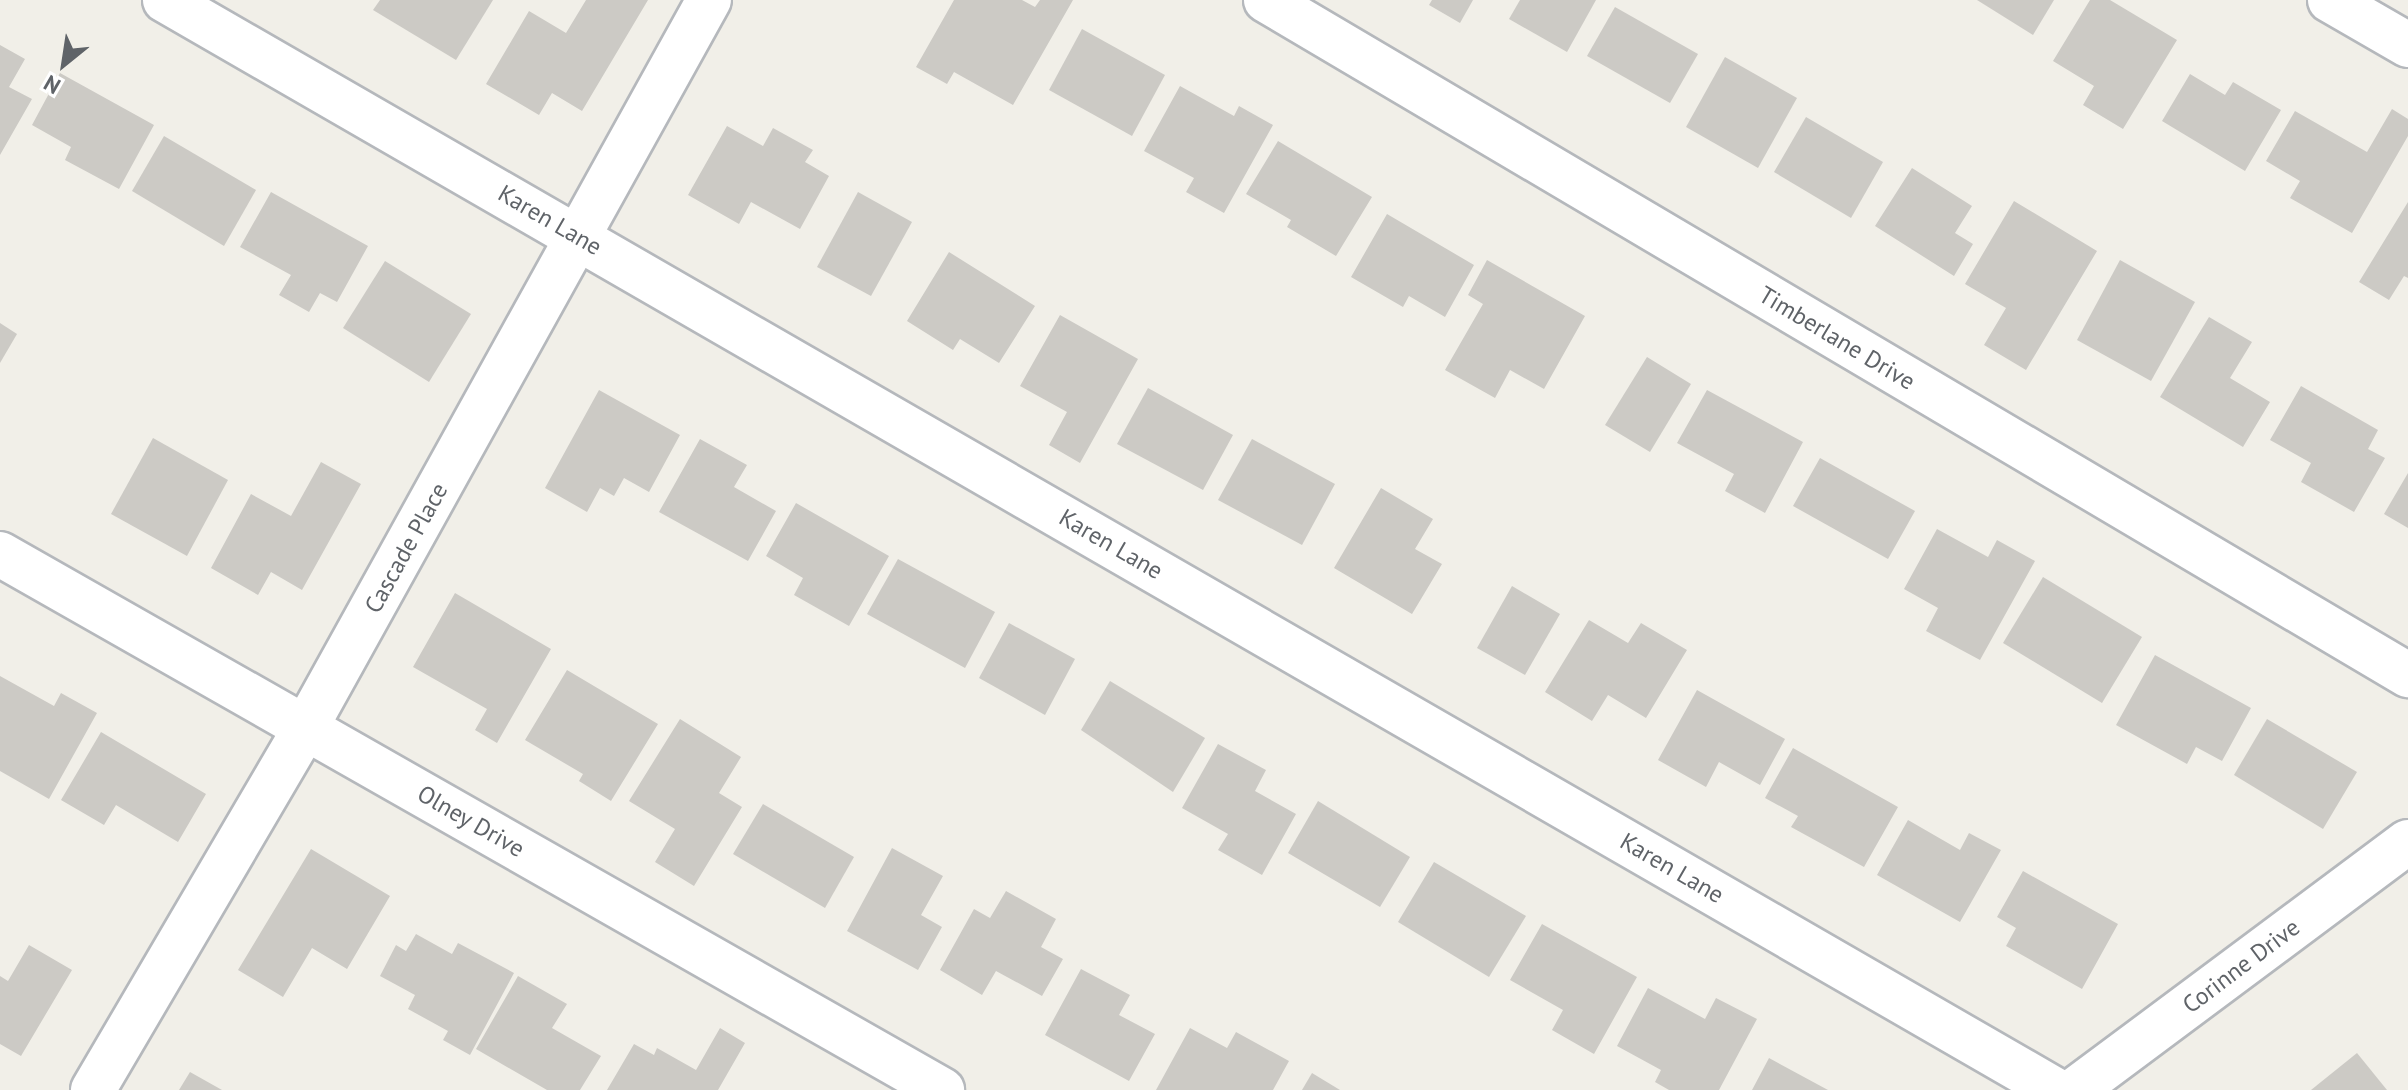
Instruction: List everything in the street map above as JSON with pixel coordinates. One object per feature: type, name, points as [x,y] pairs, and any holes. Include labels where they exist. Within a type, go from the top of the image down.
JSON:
[{"type":"street","name":"Karen Lane","points":[[165,0],[2055,1090]]},
{"type":"street","name":"Cascade Place","points":[[93,1090],[306,727],[709,0]]},
{"type":"street","name":"Timberlane Drive","points":[[1266,0],[2408,675]]},
{"type":"street","points":[[2330,0],[2408,45]]},
{"type":"street","name":"Olney Drive","points":[[0,554],[942,1090]]},
{"type":"street","name":"Corinne Drive","points":[[2075,1090],[2408,842]]},
{"type":"building","points":[[380,0],[493,0],[456,60],[373,10]]},
{"type":"building","points":[[586,0],[648,0],[582,111],[552,93],[539,115],[486,84],[529,11],[566,33]]},
{"type":"building","points":[[954,0],[1022,0],[1035,7],[1040,0],[1073,0],[1013,105],[954,72],[947,84],[916,67]]},
{"type":"building","points":[[1432,0],[1473,0],[1460,23],[1429,5]]},
{"type":"building","points":[[1520,0],[1596,0],[1567,52],[1509,19]]},
{"type":"building","points":[[1977,0],[2054,0],[2033,35]]},
{"type":"building","points":[[2090,0],[2110,0],[2177,40],[2123,129],[2083,105],[2094,86],[2053,61]]},
{"type":"building","points":[[1615,7],[1698,54],[1670,103],[1587,56]]},
{"type":"building","points":[[1082,29],[1165,75],[1132,136],[1049,90]]},
{"type":"building","points":[[0,45],[25,59],[9,87],[32,99],[0,155]]},
{"type":"building","points":[[1725,57],[1797,98],[1758,168],[1686,127]]},
{"type":"building","points":[[60,73],[154,125],[119,189],[65,160],[71,147],[32,125]]},
{"type":"building","points":[[2190,74],[2225,95],[2233,82],[2281,110],[2245,171],[2162,121]]},
{"type":"building","points":[[1180,86],[1234,116],[1239,106],[1273,125],[1224,213],[1186,192],[1194,178],[1144,151]]},
{"type":"building","points":[[2392,109],[2408,119],[2408,136],[2352,233],[2290,198],[2300,181],[2266,161],[2295,111],[2367,152]]},
{"type":"building","points":[[1806,117],[1883,162],[1851,218],[1774,172]]},
{"type":"building","points":[[727,126],[763,146],[773,128],[813,150],[805,162],[829,176],[800,229],[751,202],[739,224],[688,195]]},
{"type":"building","points":[[164,136],[256,190],[224,246],[132,191]]},
{"type":"building","points":[[1278,141],[1372,197],[1336,256],[1287,227],[1291,220],[1246,194]]},
{"type":"building","points":[[1912,168],[1972,206],[1955,233],[1973,244],[1954,276],[1875,226]]},
{"type":"building","points":[[271,192],[368,246],[337,302],[320,293],[309,312],[279,295],[291,275],[240,247]]},
{"type":"building","points":[[858,192],[912,222],[871,296],[817,267]]},
{"type":"building","points":[[2014,201],[2097,251],[2026,370],[1984,345],[2006,308],[1965,284]]},
{"type":"building","points":[[2408,202],[2408,278],[2404,276],[2389,300],[2359,282]]},
{"type":"building","points":[[1387,214],[1474,265],[1445,317],[1409,296],[1403,307],[1351,277]]},
{"type":"building","points":[[949,252],[1035,306],[999,363],[960,339],[953,350],[907,321]]},
{"type":"building","points":[[1487,260],[1585,316],[1544,389],[1510,370],[1495,398],[1445,370],[1483,304],[1468,295]]},
{"type":"building","points":[[2120,260],[2195,302],[2151,381],[2077,340]]},
{"type":"building","points":[[385,261],[471,314],[429,382],[343,328]]},
{"type":"building","points":[[1060,315],[1138,359],[1080,463],[1049,445],[1067,412],[1020,386]]},
{"type":"building","points":[[2209,317],[2252,342],[2230,378],[2270,402],[2243,447],[2160,397]]},
{"type":"building","points":[[0,323],[17,334],[0,363]]},
{"type":"building","points":[[1647,357],[1691,384],[1650,452],[1605,425]]},
{"type":"building","points":[[2301,386],[2378,430],[2368,449],[2385,458],[2354,512],[2301,482],[2311,463],[2270,440]]},
{"type":"building","points":[[1148,388],[1233,435],[1203,490],[1117,444]]},
{"type":"building","points":[[599,390],[680,435],[649,492],[624,478],[614,496],[600,488],[587,512],[545,488]]},
{"type":"building","points":[[1707,390],[1803,442],[1765,513],[1725,491],[1734,474],[1677,443]]},
{"type":"building","points":[[153,438],[228,480],[187,556],[111,514]]},
{"type":"building","points":[[700,439],[747,465],[734,487],[776,511],[748,561],[659,512]]},
{"type":"building","points":[[1252,439],[1335,484],[1302,545],[1218,500]]},
{"type":"building","points":[[1820,458],[1915,511],[1888,559],[1793,506]]},
{"type":"building","points":[[321,462],[361,484],[302,590],[271,572],[258,595],[211,568],[251,494],[291,516]]},
{"type":"building","points":[[2408,473],[2408,528],[2384,514]]},
{"type":"building","points":[[1381,488],[1433,519],[1415,549],[1442,564],[1412,614],[1334,568]]},
{"type":"building","points":[[796,503],[889,556],[849,626],[794,595],[803,578],[766,556]]},
{"type":"building","points":[[1937,529],[1988,557],[1997,540],[2035,561],[1980,660],[1926,631],[1938,608],[1904,589]]},
{"type":"building","points":[[898,559],[995,612],[965,668],[867,614]]},
{"type":"building","points":[[2043,577],[2142,637],[2102,703],[2003,643]]},
{"type":"building","points":[[1512,586],[1560,614],[1525,675],[1477,648]]},
{"type":"building","points":[[455,593],[551,649],[497,743],[475,730],[487,709],[413,667]]},
{"type":"building","points":[[1589,620],[1628,643],[1641,623],[1687,650],[1646,718],[1608,695],[1592,721],[1545,692]]},
{"type":"building","points":[[1009,623],[1075,659],[1045,715],[979,678]]},
{"type":"building","points":[[2155,655],[2251,708],[2222,761],[2196,747],[2187,764],[2116,725]]},
{"type":"building","points":[[567,670],[658,724],[611,801],[579,781],[583,774],[525,740]]},
{"type":"building","points":[[0,676],[54,706],[61,693],[97,713],[49,799],[0,771]]},
{"type":"building","points":[[1110,681],[1205,738],[1173,792],[1081,730]]},
{"type":"building","points":[[1697,690],[1785,739],[1760,785],[1719,762],[1706,787],[1658,760]]},
{"type":"building","points":[[680,719],[741,757],[719,793],[742,807],[694,886],[655,862],[675,829],[629,801]]},
{"type":"building","points":[[2267,719],[2357,772],[2323,829],[2234,775]]},
{"type":"building","points":[[101,732],[206,794],[178,842],[116,805],[104,825],[61,800]]},
{"type":"building","points":[[1218,744],[1266,770],[1255,791],[1296,814],[1262,875],[1218,850],[1228,834],[1182,808]]},
{"type":"building","points":[[1793,748],[1898,807],[1864,867],[1791,827],[1798,816],[1765,798]]},
{"type":"building","points":[[1318,801],[1410,857],[1380,907],[1288,853]]},
{"type":"building","points":[[763,804],[854,857],[825,908],[733,854]]},
{"type":"building","points":[[1908,820],[1960,850],[1969,833],[2001,850],[1960,922],[1877,875]]},
{"type":"building","points":[[892,848],[943,876],[921,915],[942,927],[918,970],[847,931]]},
{"type":"building","points":[[311,849],[390,896],[347,969],[312,948],[283,997],[238,970]]},
{"type":"building","points":[[1434,862],[1526,916],[1489,977],[1398,922]]},
{"type":"building","points":[[2023,871],[2118,924],[2082,989],[2006,946],[2016,928],[1997,917]]},
{"type":"building","points":[[1006,891],[1056,919],[1041,947],[1063,959],[1042,996],[996,971],[982,995],[940,970],[974,909],[990,918]]},
{"type":"building","points":[[1542,924],[1637,977],[1594,1054],[1552,1030],[1563,1010],[1510,980]]},
{"type":"building","points":[[416,934],[452,954],[458,943],[514,973],[470,1055],[443,1040],[448,1031],[408,1009],[415,995],[380,976],[396,945],[406,951]]},
{"type":"building","points":[[29,945],[72,970],[21,1056],[0,1044],[0,976],[8,981]]},
{"type":"building","points":[[1081,969],[1130,995],[1119,1015],[1155,1034],[1129,1081],[1045,1035]]},
{"type":"building","points":[[518,976],[567,1004],[552,1028],[601,1056],[580,1090],[547,1090],[476,1049]]},
{"type":"building","points":[[1648,988],[1705,1019],[1716,998],[1757,1019],[1719,1090],[1669,1090],[1655,1082],[1661,1070],[1617,1046]]},
{"type":"building","points":[[720,1028],[745,1043],[718,1090],[607,1090],[634,1044],[654,1055],[657,1048],[696,1070]]},
{"type":"building","points":[[1190,1028],[1227,1048],[1236,1032],[1289,1061],[1273,1090],[1156,1090]]},
{"type":"building","points":[[2357,1053],[2387,1090],[2311,1090]]},
{"type":"building","points":[[1769,1058],[1828,1090],[1752,1090]]},
{"type":"building","points":[[190,1072],[222,1090],[179,1090]]},
{"type":"building","points":[[1312,1073],[1340,1090],[1302,1090]]}]
